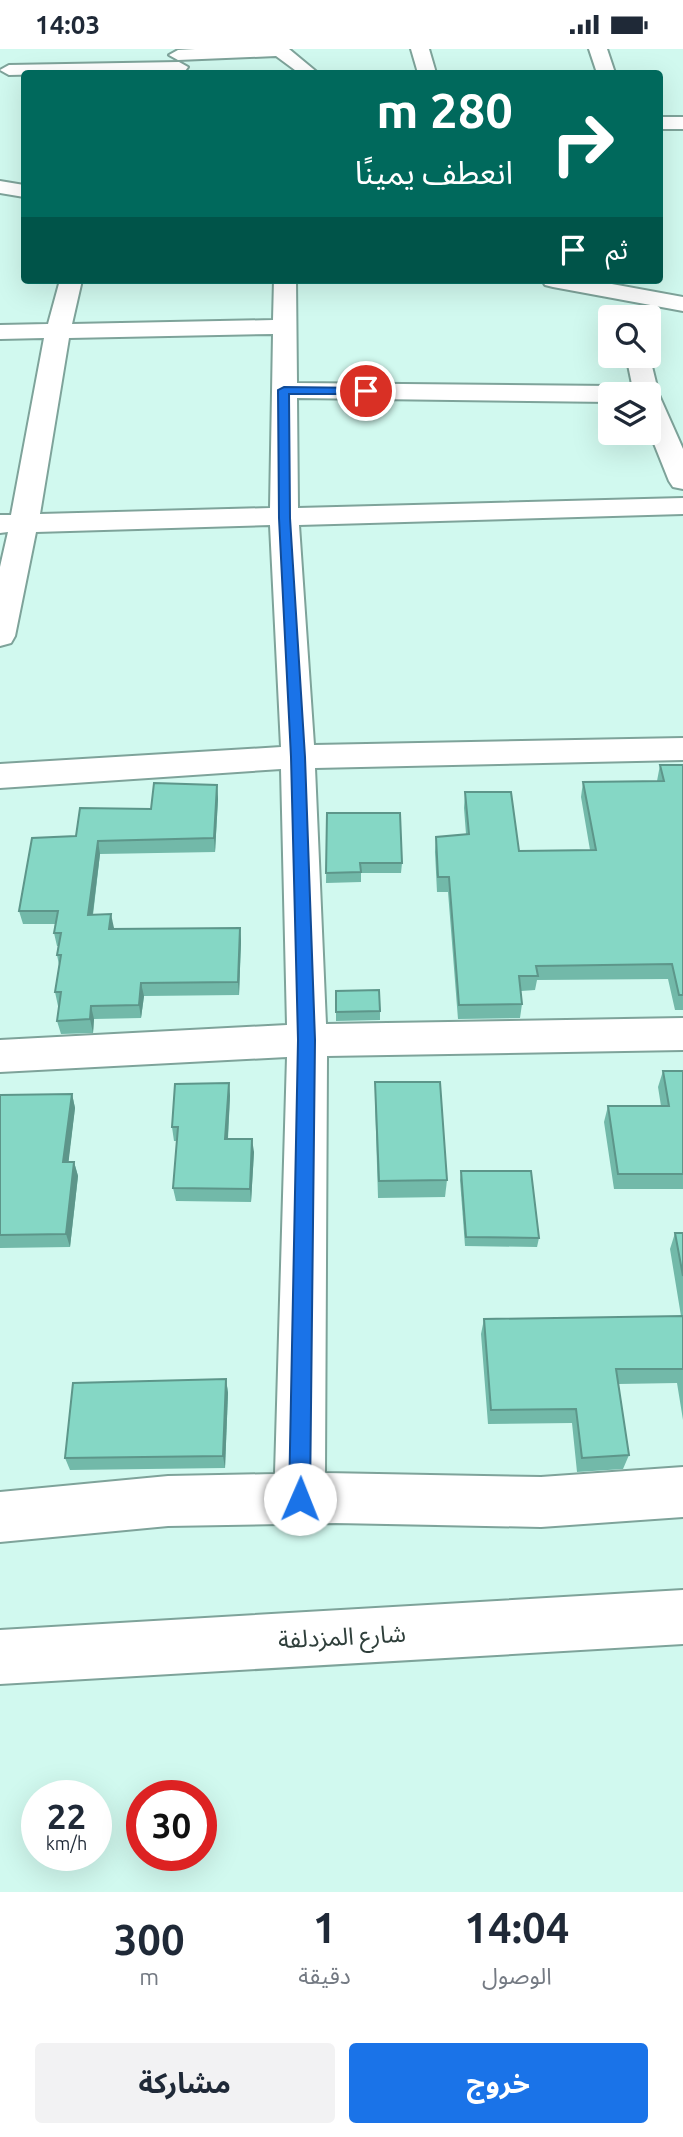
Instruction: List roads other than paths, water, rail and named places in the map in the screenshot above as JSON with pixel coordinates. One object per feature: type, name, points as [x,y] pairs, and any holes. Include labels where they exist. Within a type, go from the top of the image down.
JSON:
[{"type":"street","points":[[420,49],[426,70]]},
{"type":"street","points":[[598,49],[605,70]]},
{"type":"street","points":[[8,63],[178,61],[277,50],[306,70]]},
{"type":"street","points":[[663,123],[683,123]]},
{"type":"street","points":[[0,187],[21,190]]},
{"type":"street","points":[[0,636],[12,524],[71,284]]},
{"type":"street","points":[[285,284],[284,518],[298,757],[306,1040],[300,1499]]},
{"type":"street","points":[[599,284],[622,286],[683,304]]},
{"type":"street","points":[[622,286],[626,305]]},
{"type":"street","points":[[0,332],[284,327]]},
{"type":"street","points":[[284,390],[598,394]]},
{"type":"street","points":[[661,428],[683,481]]},
{"type":"street","points":[[12,524],[683,506]]},
{"type":"street","points":[[0,776],[298,757],[683,749]]},
{"type":"street","points":[[0,1056],[306,1040],[683,1034]]},
{"type":"street","points":[[0,1517],[168,1501],[300,1499],[541,1502],[683,1492]]},
{"type":"street","name":"شارع المزدلفة","points":[[0,1657],[683,1617]]}]
